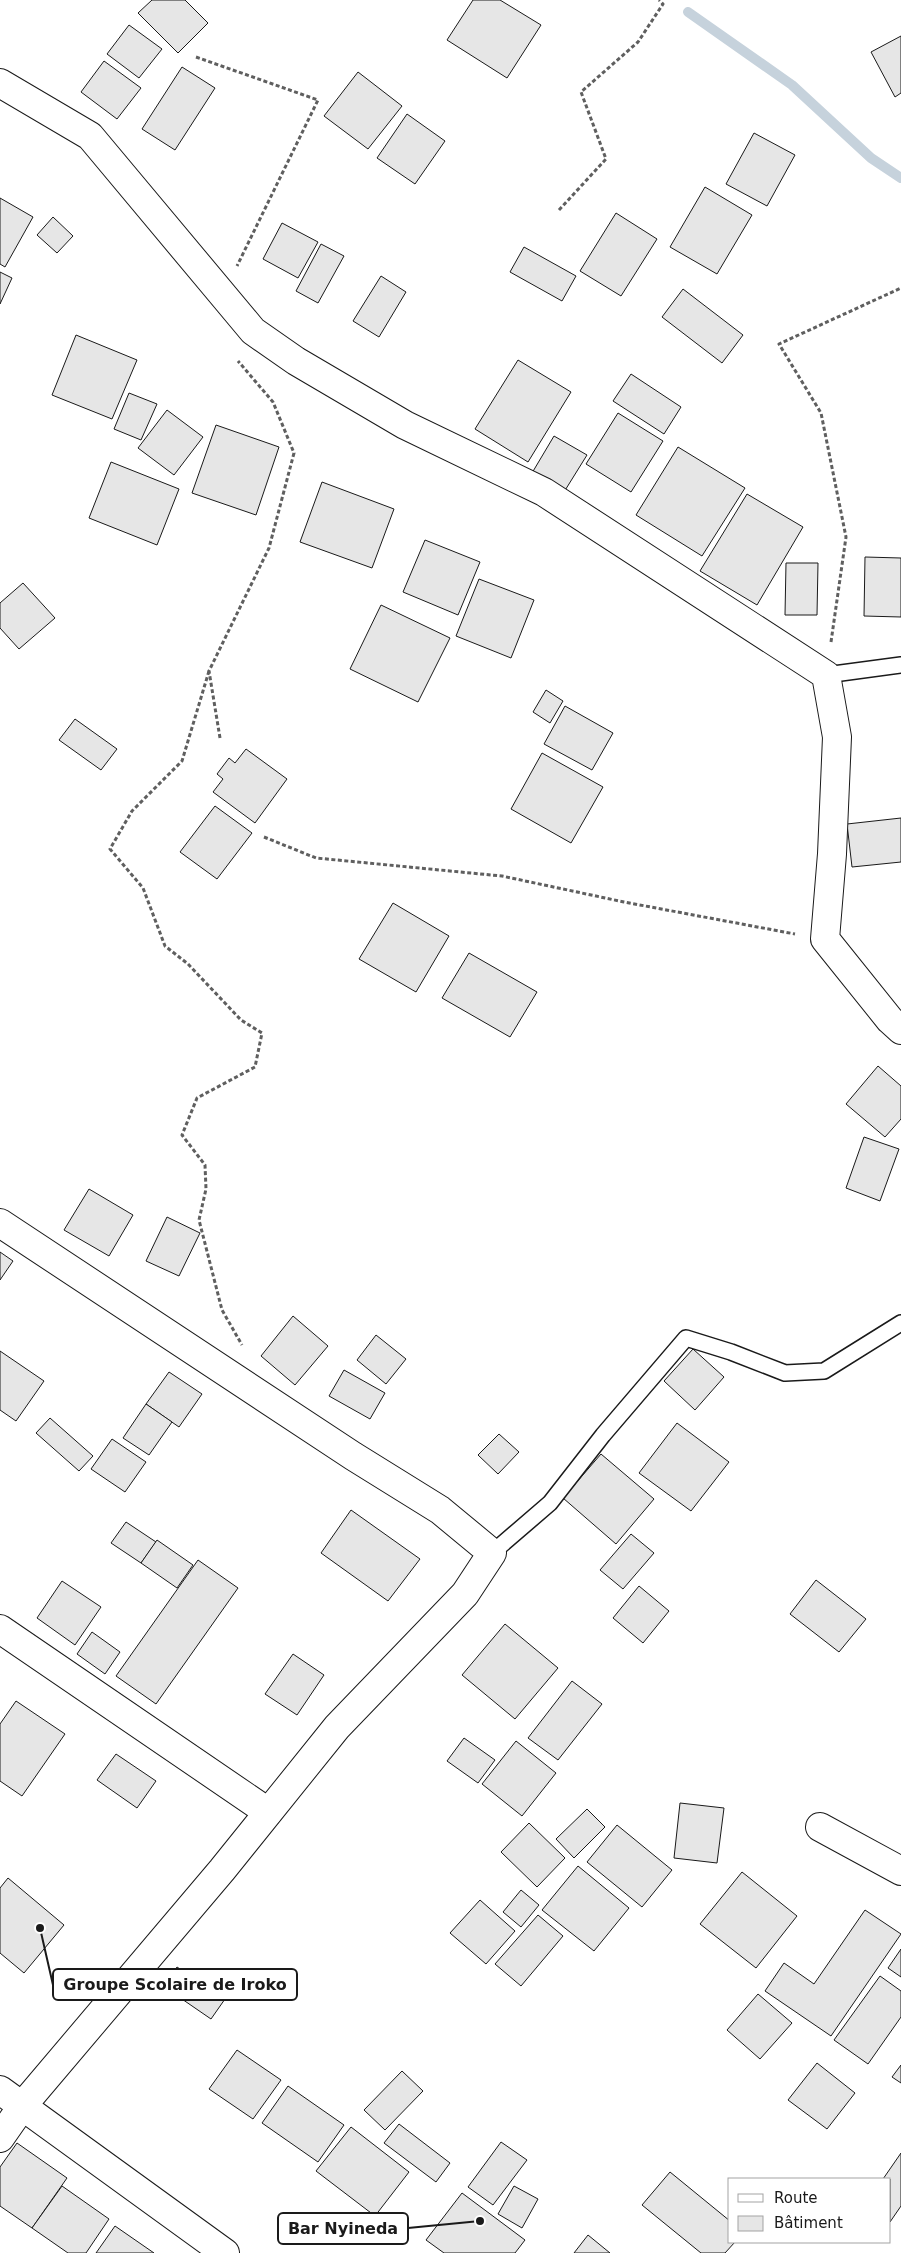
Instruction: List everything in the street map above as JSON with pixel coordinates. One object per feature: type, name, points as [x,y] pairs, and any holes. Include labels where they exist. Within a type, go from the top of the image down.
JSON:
[{"type":"street","points":[[0,84],[90,136],[254,331],[296,361],[405,425],[544,492],[826,675],[837,736],[832,854],[825,939],[890,1020],[901,1030]]},
{"type":"street","points":[[0,1222],[354,1456],[440,1510],[492,1552],[465,1594],[336,1727],[222,1870],[23,2105],[0,2138]]},
{"type":"street","points":[[0,1629],[268,1812]]},
{"type":"street","points":[[820,1827],[901,1871]]},
{"type":"street","points":[[0,2090],[225,2253]]},
{"type":"lane","points":[[826,675],[901,665]]},
{"type":"lane","points":[[492,1552],[550,1503],[602,1435],[686,1338],[731,1352],[785,1373],[824,1371],[901,1323]]},
{"type":"path","points":[[559,210],[606,159],[581,92],[638,42],[663,4],[659,0]]},
{"type":"path","points":[[196,57],[318,100],[223,296]]},
{"type":"path","points":[[826,675],[846,537],[821,413],[780,344],[901,288]]},
{"type":"path","points":[[236,358],[273,402],[294,453],[269,548],[209,671],[182,761],[132,811],[110,849],[143,888],[165,946],[188,964],[242,1020],[262,1033],[255,1067],[197,1098],[182,1135],[205,1165],[206,1189],[199,1220],[222,1310],[250,1358],[246,1385]]},
{"type":"path","points":[[209,671],[220,738]]},
{"type":"path","points":[[264,837],[316,858],[502,876],[624,902],[825,939]]},
{"type":"building","points":[[152,0],[185,0],[208,23],[178,53],[138,13]]},
{"type":"building","points":[[473,0],[500,0],[541,25],[507,78],[447,40]]},
{"type":"building","points":[[129,25],[162,49],[139,78],[107,54]]},
{"type":"building","points":[[901,36],[901,93],[895,97],[871,52]]},
{"type":"building","points":[[104,61],[141,88],[117,119],[81,92]]},
{"type":"building","points":[[182,67],[215,88],[175,150],[142,129]]},
{"type":"building","points":[[358,72],[402,106],[368,149],[324,116]]},
{"type":"building","points":[[407,114],[445,141],[415,184],[377,158]]},
{"type":"building","points":[[754,133],[795,155],[767,206],[726,184]]},
{"type":"building","points":[[705,187],[752,215],[717,274],[670,247]]},
{"type":"building","points":[[0,198],[33,217],[5,267],[0,264]]},
{"type":"building","points":[[616,213],[657,239],[621,296],[580,271]]},
{"type":"building","points":[[53,217],[73,236],[57,253],[37,235]]},
{"type":"building","points":[[282,223],[318,242],[298,278],[263,259]]},
{"type":"building","points":[[321,244],[344,256],[318,303],[296,291]]},
{"type":"building","points":[[524,247],[576,276],[562,301],[510,272]]},
{"type":"building","points":[[0,272],[12,278],[0,304]]},
{"type":"building","points":[[381,276],[406,292],[379,337],[353,321]]},
{"type":"building","points":[[683,289],[743,335],[722,363],[662,317]]},
{"type":"building","points":[[76,335],[137,360],[112,419],[52,395]]},
{"type":"building","points":[[518,360],[571,392],[528,462],[475,429]]},
{"type":"building","points":[[631,374],[681,407],[664,434],[613,401]]},
{"type":"building","points":[[129,393],[157,404],[141,440],[114,429]]},
{"type":"building","points":[[167,410],[203,437],[174,475],[138,448]]},
{"type":"building","points":[[618,413],[663,441],[631,492],[586,464]]},
{"type":"building","points":[[216,425],[279,447],[256,515],[192,493]]},
{"type":"building","points":[[554,436],[587,455],[564,492],[532,473]]},
{"type":"building","points":[[678,447],[745,488],[702,556],[636,515]]},
{"type":"building","points":[[111,462],[179,489],[157,545],[89,518]]},
{"type":"building","points":[[322,482],[394,509],[372,568],[300,542]]},
{"type":"building","points":[[747,494],[803,527],[757,605],[700,571]]},
{"type":"building","points":[[425,540],[480,562],[458,615],[403,592]]},
{"type":"building","points":[[865,557],[901,558],[901,617],[864,616]]},
{"type":"building","points":[[786,563],[818,563],[817,615],[785,615]]},
{"type":"building","points":[[479,579],[534,600],[511,658],[456,636]]},
{"type":"building","points":[[23,583],[55,618],[19,649],[0,628],[0,603]]},
{"type":"building","points":[[381,605],[450,638],[418,702],[350,669]]},
{"type":"building","points":[[546,690],[563,701],[550,723],[533,712]]},
{"type":"building","points":[[565,706],[613,733],[592,770],[544,744]]},
{"type":"building","points":[[75,719],[117,749],[101,770],[59,740]]},
{"type":"building","points":[[246,749],[287,779],[255,823],[213,792],[223,779],[217,774],[229,758],[235,763]]},
{"type":"building","points":[[542,753],[603,787],[571,843],[511,809]]},
{"type":"building","points":[[215,806],[252,833],[217,879],[180,852]]},
{"type":"building","points":[[901,818],[901,862],[852,867],[847,824]]},
{"type":"building","points":[[393,903],[449,936],[416,992],[359,959]]},
{"type":"building","points":[[469,953],[537,992],[510,1037],[442,998]]},
{"type":"building","points":[[878,1066],[901,1086],[901,1119],[885,1137],[846,1104]]},
{"type":"building","points":[[864,1137],[899,1149],[880,1201],[846,1188]]},
{"type":"building","points":[[89,1189],[133,1215],[109,1256],[64,1230]]},
{"type":"building","points":[[167,1217],[200,1233],[179,1276],[146,1261]]},
{"type":"building","points":[[0,1252],[13,1261],[0,1280]]},
{"type":"building","points":[[293,1316],[328,1346],[295,1385],[261,1356]]},
{"type":"building","points":[[376,1335],[406,1359],[386,1384],[357,1360]]},
{"type":"building","points":[[693,1349],[724,1377],[695,1410],[664,1381]]},
{"type":"building","points":[[0,1351],[44,1381],[16,1421],[0,1410]]},
{"type":"building","points":[[344,1370],[385,1393],[370,1419],[329,1396]]},
{"type":"building","points":[[169,1372],[202,1394],[179,1427],[146,1404]]},
{"type":"building","points":[[146,1404],[172,1422],[149,1455],[123,1438]]},
{"type":"building","points":[[50,1418],[93,1456],[79,1471],[36,1433]]},
{"type":"building","points":[[677,1423],[729,1462],[691,1511],[639,1473]]},
{"type":"building","points":[[499,1434],[519,1452],[498,1474],[478,1455]]},
{"type":"building","points":[[112,1439],[146,1462],[125,1492],[91,1469]]},
{"type":"building","points":[[601,1454],[654,1499],[616,1544],[563,1498]]},
{"type":"building","points":[[351,1510],[420,1559],[388,1601],[321,1553]]},
{"type":"building","points":[[126,1522],[156,1542],[141,1563],[111,1543]]},
{"type":"building","points":[[631,1534],[654,1553],[623,1589],[600,1570]]},
{"type":"building","points":[[157,1540],[193,1565],[177,1588],[141,1563]]},
{"type":"building","points":[[198,1560],[238,1588],[156,1704],[116,1676]]},
{"type":"building","points":[[816,1580],[866,1619],[839,1652],[790,1614]]},
{"type":"building","points":[[62,1581],[101,1607],[75,1645],[37,1618]]},
{"type":"building","points":[[639,1586],[669,1611],[643,1643],[613,1618]]},
{"type":"building","points":[[505,1624],[558,1668],[515,1719],[462,1675]]},
{"type":"building","points":[[92,1632],[120,1652],[105,1674],[77,1654]]},
{"type":"building","points":[[293,1654],[324,1675],[297,1715],[265,1694]]},
{"type":"building","points":[[572,1681],[602,1704],[558,1760],[528,1738]]},
{"type":"building","points":[[16,1701],[65,1734],[22,1796],[0,1781],[0,1724]]},
{"type":"building","points":[[464,1738],[495,1760],[478,1783],[447,1761]]},
{"type":"building","points":[[516,1741],[556,1773],[522,1816],[482,1784]]},
{"type":"building","points":[[116,1754],[156,1781],[137,1808],[97,1780]]},
{"type":"building","points":[[680,1803],[724,1808],[717,1863],[674,1858]]},
{"type":"building","points":[[587,1809],[605,1827],[574,1858],[556,1839]]},
{"type":"building","points":[[529,1823],[565,1858],[537,1887],[501,1852]]},
{"type":"building","points":[[617,1825],[672,1870],[642,1907],[587,1862]]},
{"type":"building","points":[[578,1866],[629,1908],[594,1951],[542,1910]]},
{"type":"building","points":[[742,1872],[797,1916],[756,1968],[700,1924]]},
{"type":"building","points":[[8,1878],[64,1925],[24,1973],[0,1953],[0,1888]]},
{"type":"building","points":[[521,1890],[539,1905],[521,1927],[503,1912]]},
{"type":"building","points":[[480,1900],[515,1931],[486,1964],[450,1933]]},
{"type":"building","points":[[865,1910],[901,1934],[831,2036],[765,1991],[784,1963],[814,1984]]},
{"type":"building","points":[[538,1915],[563,1936],[521,1986],[495,1964]]},
{"type":"building","points":[[901,1949],[901,1977],[888,1968]]},
{"type":"building","points":[[177,1967],[225,1999],[211,2019],[163,1986]]},
{"type":"building","points":[[880,1976],[901,1991],[901,2017],[868,2064],[834,2040]]},
{"type":"building","points":[[758,1994],[792,2023],[760,2059],[727,2030]]},
{"type":"building","points":[[237,2050],[281,2080],[253,2119],[209,2089]]},
{"type":"building","points":[[817,2063],[855,2093],[827,2129],[788,2100]]},
{"type":"building","points":[[901,2065],[901,2083],[892,2077]]},
{"type":"building","points":[[402,2071],[423,2091],[385,2130],[364,2110]]},
{"type":"building","points":[[288,2086],[344,2125],[318,2162],[262,2123]]},
{"type":"building","points":[[399,2124],[450,2163],[436,2182],[384,2143]]},
{"type":"building","points":[[351,2127],[409,2172],[375,2216],[316,2171]]},
{"type":"building","points":[[501,2142],[527,2160],[493,2205],[468,2187]]},
{"type":"building","points":[[17,2143],[67,2178],[32,2228],[0,2206],[0,2167]]},
{"type":"building","points":[[901,2153],[901,2206],[891,2221],[891,2178],[884,2178]]},
{"type":"building","points":[[670,2172],[728,2219],[728,2243],[734,2243],[725,2253],[701,2253],[642,2205]]},
{"type":"building","points":[[62,2186],[109,2219],[86,2253],[68,2253],[32,2228]]},
{"type":"building","points":[[514,2186],[538,2199],[522,2228],[498,2214]]},
{"type":"building","points":[[462,2193],[525,2240],[515,2253],[444,2253],[426,2240]]},
{"type":"building","points":[[115,2226],[154,2253],[96,2253]]},
{"type":"building","points":[[588,2235],[610,2253],[574,2253]]},
{"type":"waterway","points":[[688,12],[792,85],[871,158],[901,178]]},
{"type":"place","name":"Groupe Scolaire de Iroko","points":[[40,1928]]},
{"type":"place","name":"Bar Nyineda","points":[[480,2221]]}]
